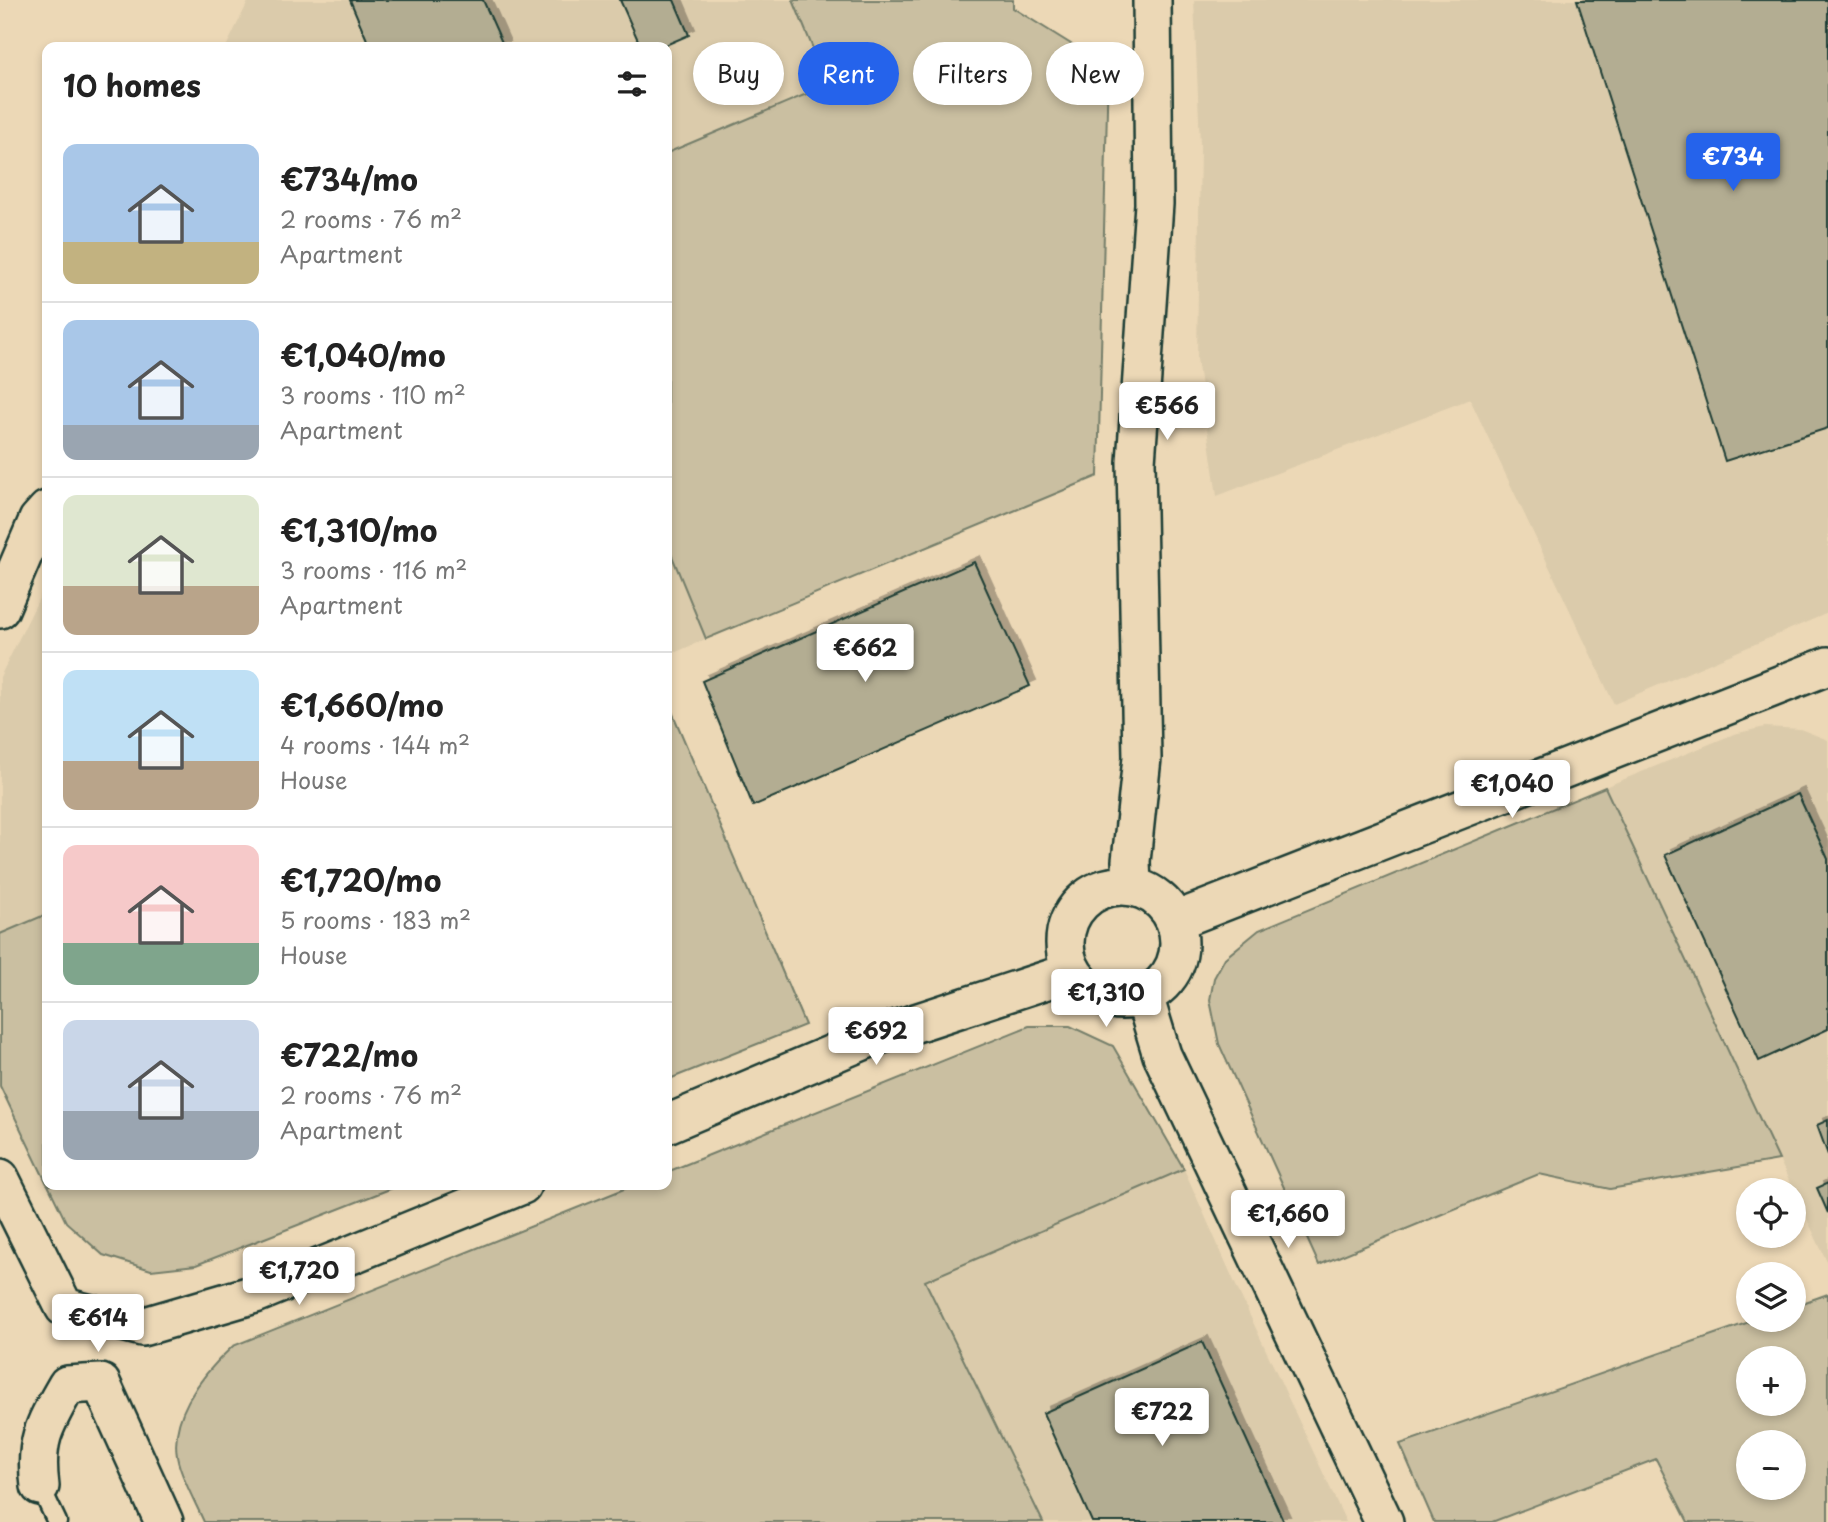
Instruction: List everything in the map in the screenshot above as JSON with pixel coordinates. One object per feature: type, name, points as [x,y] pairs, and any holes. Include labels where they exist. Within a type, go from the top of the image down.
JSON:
[{"type":"street","points":[[1132,886],[1131,861],[1142,758],[1136,462],[1154,204],[1152,0]]},
{"type":"street","points":[[0,609],[42,516]]},
{"type":"street","points":[[1175,921],[1828,666]]},
{"type":"street","points":[[1114,886],[1132,886],[1158,898],[1175,921],[1179,951],[1175,965],[1157,989],[1144,996],[1111,1000],[1082,985],[1071,972],[1065,954],[1064,936],[1075,910],[1096,891],[1114,886]]},
{"type":"street","points":[[672,1122],[870,1038],[1071,972]]},
{"type":"street","points":[[1144,996],[1162,1055],[1384,1522]]},
{"type":"street","points":[[0,1178],[64,1307],[142,1327],[255,1294],[510,1190]]},
{"type":"street","points":[[40,1486],[36,1456],[44,1426],[67,1385],[101,1383],[164,1522]]},
{"type":"lane","points":[[40,1486],[57,1522]]},
{"type":"shaded area","points":[[249,0],[793,0],[811,42],[798,42],[798,98],[784,104],[784,42],[693,42],[693,105],[781,105],[672,151],[672,42],[228,42]]},
{"type":"shaded area","points":[[793,0],[1013,0],[1013,8],[1068,42],[1046,42],[1046,105],[1107,105],[1098,476],[706,639],[672,556],[672,151],[798,98],[798,105],[899,105],[899,42],[810,42]]},
{"type":"shaded area","points":[[1194,0],[1828,0],[1828,613],[1614,704],[1470,399],[1217,496],[1197,359],[1200,145]]},
{"type":"shaded area","points":[[672,556],[706,639],[672,654]]},
{"type":"shaded area","points":[[42,592],[42,916],[0,934],[0,677]]},
{"type":"shaded area","points":[[672,712],[805,1025],[672,1078]]},
{"type":"shaded area","points":[[1765,727],[1800,729],[1828,740],[1828,1264],[1806,1217],[1806,1178],[1788,1178],[1605,787],[1734,734]]},
{"type":"shaded area","points":[[1605,787],[1779,1160],[1610,1189],[1539,1174],[1319,1265],[1219,1044],[1210,1000],[1214,978],[1225,958],[1259,930]]},
{"type":"shaded area","points":[[42,916],[42,1174],[0,1086],[0,934]]},
{"type":"shaded area","points":[[1029,1026],[1070,1026],[1113,1046],[1184,1169],[925,1281],[1043,1522],[204,1522],[180,1468],[176,1451],[177,1434],[181,1417],[198,1385],[233,1346],[622,1190],[672,1190],[672,1170]]},
{"type":"shaded area","points":[[1184,1169],[1346,1522],[1043,1522],[925,1280]]},
{"type":"shaded area","points":[[50,1190],[387,1190],[196,1265],[151,1270],[103,1255],[66,1222]]},
{"type":"shaded area","points":[[1828,1294],[1828,1522],[1688,1522],[1656,1459],[1492,1522],[1434,1522],[1400,1444],[1736,1327],[1736,1332],[1806,1332],[1806,1302]]},
{"type":"building","points":[[350,0],[483,0],[502,42],[368,42]]},
{"type":"building","points":[[620,0],[674,0],[689,35],[672,42],[639,42]]},
{"type":"building","points":[[1577,0],[1828,0],[1828,428],[1725,461]]},
{"type":"building","points":[[974,562],[1030,686],[753,806],[702,681]]},
{"type":"building","points":[[1798,794],[1828,859],[1828,1029],[1759,1061],[1665,855]]},
{"type":"building","points":[[1828,1120],[1828,1155],[1817,1125]]},
{"type":"building","points":[[1828,1183],[1828,1213],[1817,1188]]},
{"type":"building","points":[[1202,1342],[1284,1522],[1092,1522],[1043,1413]]}]
